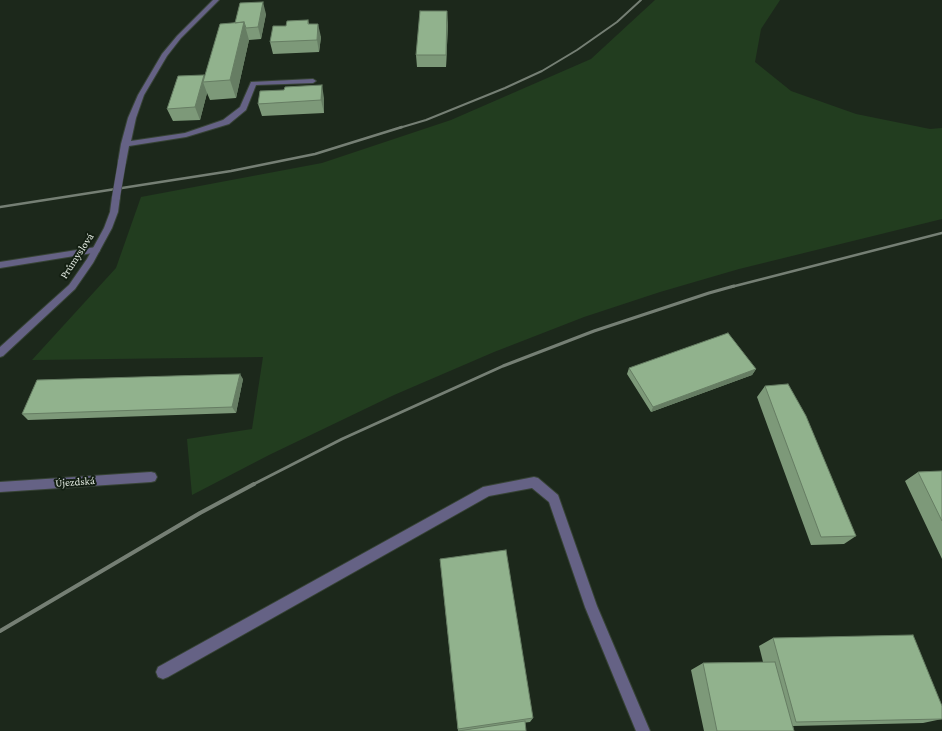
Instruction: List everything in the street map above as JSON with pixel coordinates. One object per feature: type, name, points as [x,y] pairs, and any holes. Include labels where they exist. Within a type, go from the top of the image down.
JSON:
[{"type":"street","name":"Průmyslová","points":[[0,353],[72,287],[96,250],[109,224],[116,196],[125,144],[136,106],[158,65],[179,36],[216,0]]},
{"type":"street","points":[[125,144],[186,136],[226,122],[243,108],[253,83],[313,81]]},
{"type":"street","points":[[0,265],[96,250]]},
{"type":"street","name":"Újezdská","points":[[0,487],[151,477]]},
{"type":"street","points":[[163,672],[487,491],[534,482],[554,499],[591,607],[643,731]]},
{"type":"green space","points":[[655,0],[780,0],[761,29],[755,62],[791,91],[856,114],[930,129],[942,128],[942,219],[739,269],[660,292],[584,317],[494,352],[394,395],[269,455],[192,495],[187,439],[252,429],[263,357],[32,360],[116,268],[141,197],[322,163],[451,120],[591,59]]},
{"type":"building","points":[[263,2],[258,27],[246,28],[244,22],[235,23],[240,3]]},
{"type":"building","points":[[420,11],[447,11],[446,55],[416,55]]},
{"type":"building","points":[[308,20],[308,24],[318,24],[317,40],[270,42],[273,26],[286,26],[287,21]]},
{"type":"building","points":[[244,22],[230,80],[203,82],[220,24]]},
{"type":"building","points":[[204,75],[195,107],[167,109],[178,76]]},
{"type":"building","points":[[322,85],[321,100],[258,104],[260,91],[284,90],[285,87]]},
{"type":"building","points":[[728,333],[756,369],[653,407],[629,368]]},
{"type":"building","points":[[240,374],[232,407],[22,414],[37,380]]},
{"type":"building","points":[[788,384],[806,416],[856,536],[821,537],[765,386]]},
{"type":"building","points":[[942,471],[942,521],[918,472]]},
{"type":"building","points":[[506,550],[533,718],[458,729],[440,559]]},
{"type":"building","points":[[913,635],[942,706],[942,719],[796,722],[773,638]]},
{"type":"building","points":[[775,662],[794,731],[717,731],[703,663]]},
{"type":"building","points":[[525,721],[526,731],[458,731]]},
{"type":"railway","points":[[399,128],[426,120],[505,88],[542,71],[577,50],[617,22],[641,0]]},
{"type":"railway","points":[[0,207],[231,171],[315,154],[402,127]]},
{"type":"railway","points":[[731,287],[942,233]]},
{"type":"railway","points":[[252,485],[342,439],[503,366],[594,331],[734,286]]},
{"type":"railway","points":[[0,631],[200,513],[254,484]]}]
